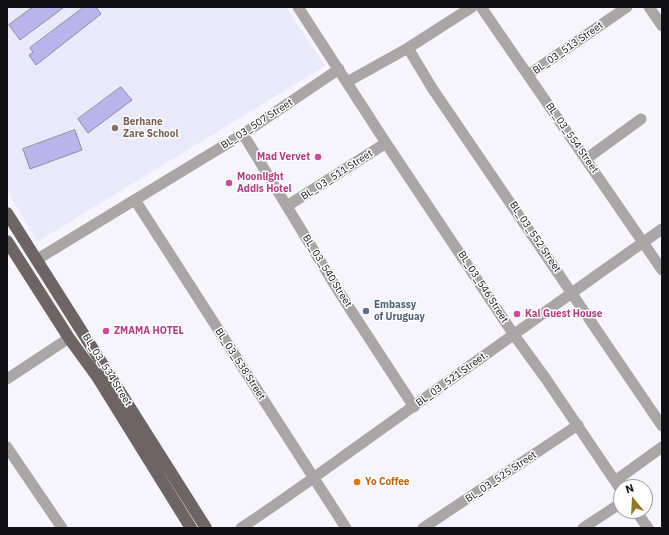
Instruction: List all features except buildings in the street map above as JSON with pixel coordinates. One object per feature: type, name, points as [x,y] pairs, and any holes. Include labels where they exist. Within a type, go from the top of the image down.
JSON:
[{"type":"main road","name":"BL_03_534 Street","points":[[7,213],[206,528]]},
{"type":"main road","name":"BL_03_534 Street","points":[[7,241],[69,338],[101,384],[191,528]]},
{"type":"street","points":[[298,7],[347,82],[408,48],[472,7]]},
{"type":"street","name":"BL_03_554 Street","points":[[481,7],[662,270]]},
{"type":"street","name":"BL_03_513 Street","points":[[528,75],[627,7]]},
{"type":"street","points":[[649,7],[662,26]]},
{"type":"street","name":"BL_03_552 Street","points":[[408,48],[432,88],[662,426]]},
{"type":"street","name":"BL_03_507 Street","points":[[36,260],[243,134],[338,69]]},
{"type":"street","name":"BL_03_546 Street","points":[[347,82],[514,335],[578,425],[614,479]]},
{"type":"street","points":[[586,159],[640,118]]},
{"type":"street","name":"BL_03_540 Street","points":[[243,134],[339,292],[414,407]]},
{"type":"street","name":"BL_03_511 Street","points":[[288,206],[386,143]]},
{"type":"street","name":"BL_03_538 Street","points":[[135,200],[346,528]]},
{"type":"street","name":"BL_03_521 Street.","points":[[241,528],[314,479],[662,229]]},
{"type":"street","points":[[7,379],[69,338]]},
{"type":"street","name":"BL_03_525 Street","points":[[424,528],[578,425]]},
{"type":"street","points":[[7,447],[62,528]]},
{"type":"street","points":[[625,479],[662,447]]},
{"type":"street","points":[[583,528],[613,508]]},
{"type":"street","points":[[642,519],[648,528]]},
{"type":"shaded area","name":"Berhane Zare School","points":[[7,7],[286,7],[325,66],[37,242],[7,190]]},
{"type":"place","name":"Berhane Zare School","points":[[115,128]]},
{"type":"place","name":"Mad Vervet","points":[[318,157]]},
{"type":"place","name":"Moonlight Addis Hotel","points":[[229,183]]},
{"type":"place","name":"Embassy of Uruguay","points":[[366,311]]},
{"type":"place","name":"Kal Guest House","points":[[517,314]]},
{"type":"place","name":"ZMAMA HOTEL","points":[[106,331]]},
{"type":"place","name":"Yo Coffee","points":[[357,482]]}]
